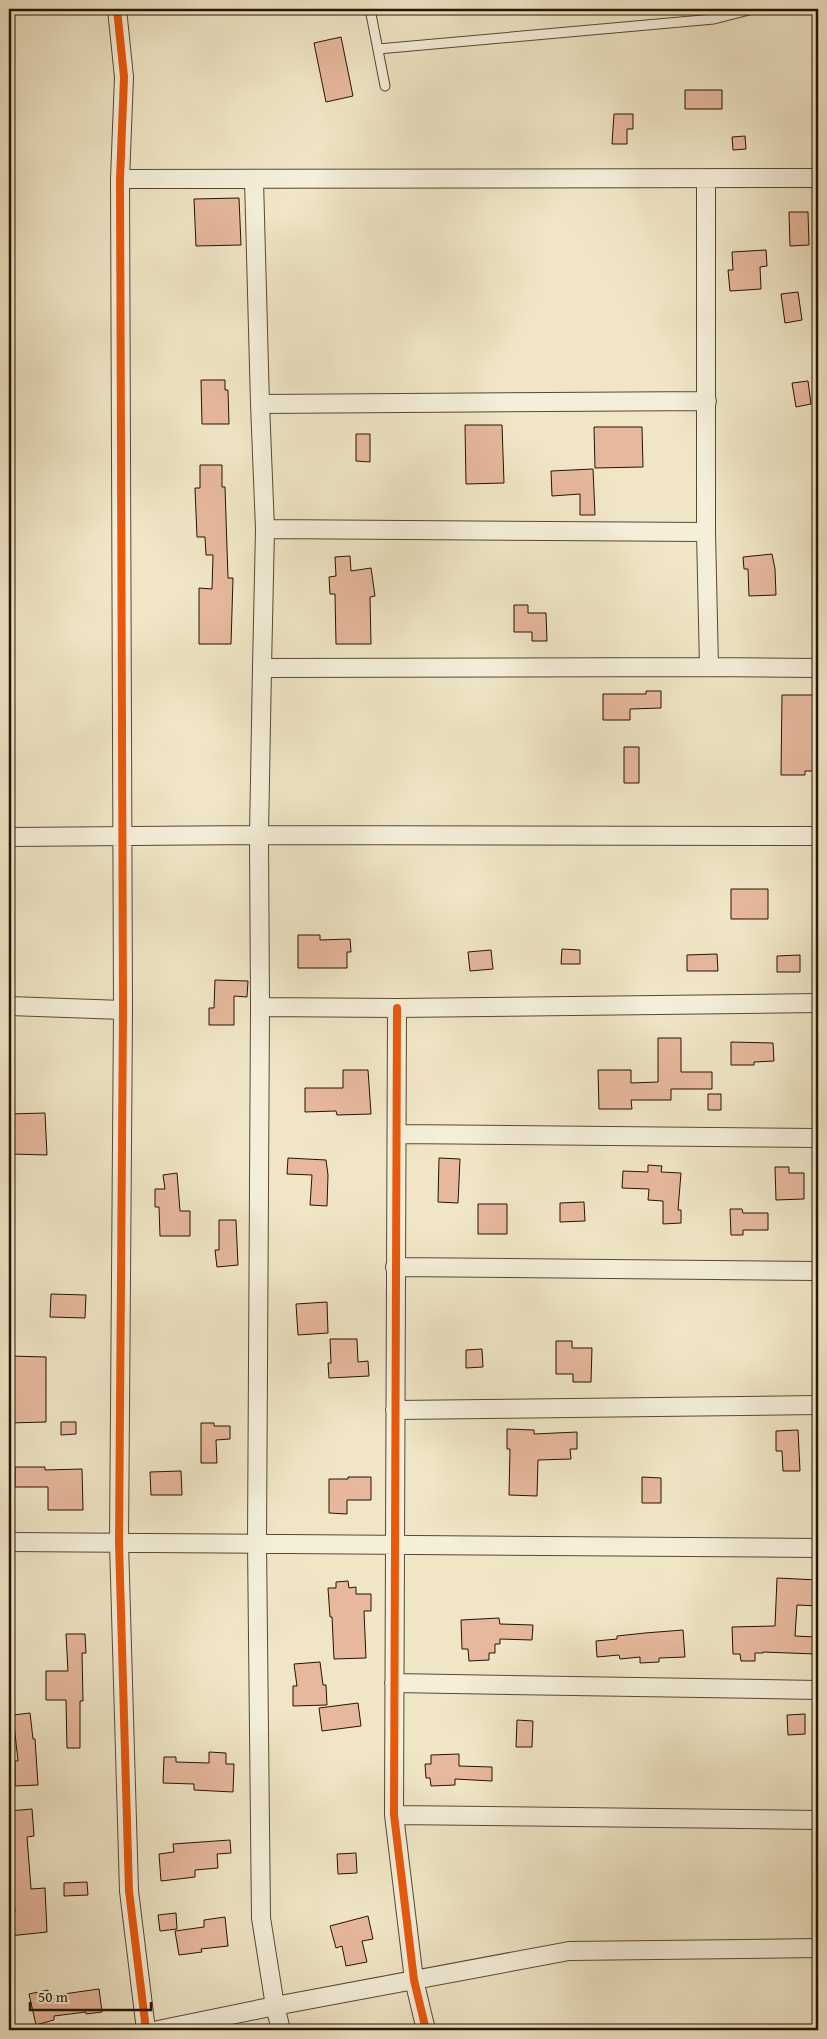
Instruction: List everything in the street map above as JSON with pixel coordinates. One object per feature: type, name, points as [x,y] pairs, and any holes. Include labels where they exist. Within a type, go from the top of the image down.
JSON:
[{"type":"street","points":[[118,9],[124,77],[120,179],[123,1010],[119,1543],[129,1891],[146,2030]]},
{"type":"street","points":[[120,179],[818,178]]},
{"type":"street","points":[[706,179],[708,667]]},
{"type":"street","points":[[254,180],[265,529],[259,835],[257,1543],[261,1918],[275,2006],[281,2030]]},
{"type":"street","points":[[260,404],[707,402]]},
{"type":"street","points":[[265,529],[706,532]]},
{"type":"street","points":[[262,668],[818,668]]},
{"type":"street","points":[[9,837],[122,835],[818,836]]},
{"type":"street","points":[[260,1007],[397,1008],[818,1003]]},
{"type":"street","points":[[9,1006],[123,1010]]},
{"type":"street","points":[[397,1008],[394,1815],[414,1980],[426,2030]]},
{"type":"street","points":[[396,1134],[818,1138]]},
{"type":"street","points":[[396,1267],[818,1271]]},
{"type":"street","points":[[395,1410],[818,1405]]},
{"type":"street","points":[[9,1542],[818,1548]]},
{"type":"street","points":[[394,1684],[818,1690]]},
{"type":"street","points":[[394,1815],[818,1820]]},
{"type":"street","points":[[158,2030],[569,1951],[818,1948]]},
{"type":"lane","points":[[370,9],[385,86]]},
{"type":"lane","points":[[378,49],[714,19],[753,9]]},
{"type":"building","points":[[341,37],[353,96],[326,102],[314,43]]},
{"type":"building","points":[[685,90],[722,90],[722,109],[685,109]]},
{"type":"building","points":[[614,114],[633,114],[633,129],[627,129],[627,144],[612,144]]},
{"type":"building","points":[[745,136],[746,149],[733,150],[732,137]]},
{"type":"building","points":[[239,198],[241,245],[196,246],[194,199]]},
{"type":"building","points":[[789,212],[808,212],[809,245],[790,246]]},
{"type":"building","points":[[766,250],[767,266],[760,267],[761,289],[730,291],[728,270],[733,270],[732,252]]},
{"type":"building","points":[[798,292],[802,320],[785,323],[781,294]]},
{"type":"building","points":[[201,380],[225,380],[225,390],[228,390],[229,424],[202,424]]},
{"type":"building","points":[[808,381],[811,404],[796,407],[792,383]]},
{"type":"building","points":[[465,425],[502,425],[504,483],[466,484]]},
{"type":"building","points":[[594,427],[642,427],[643,467],[595,468]]},
{"type":"building","points":[[356,434],[370,434],[370,462],[356,461]]},
{"type":"building","points":[[200,465],[222,465],[222,487],[225,487],[228,578],[233,578],[231,644],[199,644],[199,588],[212,589],[213,555],[206,555],[205,537],[197,537],[195,488],[200,488]]},
{"type":"building","points":[[593,469],[595,515],[580,515],[580,494],[552,496],[551,471]]},
{"type":"building","points":[[772,554],[775,569],[776,595],[749,596],[748,569],[744,569],[743,557]]},
{"type":"building","points":[[350,556],[351,571],[371,568],[375,596],[370,597],[371,644],[336,644],[335,594],[330,594],[329,577],[336,576],[335,557]]},
{"type":"building","points":[[514,605],[528,605],[528,613],[546,613],[547,641],[532,641],[532,632],[514,632]]},
{"type":"building","points":[[646,691],[661,691],[661,708],[630,709],[630,720],[603,720],[603,694],[646,694]]},
{"type":"building","points":[[782,695],[818,695],[818,771],[805,771],[805,775],[781,775]]},
{"type":"building","points":[[624,747],[639,747],[639,783],[624,783]]},
{"type":"building","points":[[731,889],[768,889],[768,919],[731,919]]},
{"type":"building","points":[[298,935],[320,935],[320,940],[350,939],[351,952],[347,952],[347,968],[298,968]]},
{"type":"building","points":[[562,949],[580,950],[580,964],[561,964]]},
{"type":"building","points":[[491,950],[493,969],[470,971],[468,952]]},
{"type":"building","points":[[717,954],[718,971],[687,971],[687,955]]},
{"type":"building","points":[[800,955],[800,972],[777,972],[777,956]]},
{"type":"building","points":[[215,980],[248,981],[247,997],[234,996],[234,1025],[209,1025],[209,1008],[214,1008]]},
{"type":"building","points":[[658,1038],[681,1038],[681,1072],[712,1072],[712,1089],[671,1089],[671,1100],[631,1100],[632,1109],[599,1109],[598,1070],[631,1070],[631,1083],[658,1082]]},
{"type":"building","points":[[731,1042],[773,1043],[774,1061],[754,1062],[754,1065],[731,1065]]},
{"type":"building","points":[[343,1070],[368,1070],[371,1114],[337,1115],[336,1111],[305,1112],[305,1088],[343,1088]]},
{"type":"building","points":[[708,1094],[721,1094],[721,1110],[708,1110]]},
{"type":"building","points":[[45,1113],[47,1155],[11,1154],[9,1114]]},
{"type":"building","points":[[288,1158],[326,1160],[328,1175],[327,1206],[310,1205],[312,1175],[287,1174]]},
{"type":"building","points":[[439,1158],[460,1159],[458,1203],[438,1202]]},
{"type":"building","points":[[648,1165],[662,1166],[661,1172],[681,1173],[678,1210],[681,1210],[681,1223],[663,1224],[663,1201],[648,1200],[649,1189],[622,1188],[623,1171],[648,1172]]},
{"type":"building","points":[[775,1167],[789,1167],[789,1173],[804,1173],[804,1199],[776,1200]]},
{"type":"building","points":[[177,1173],[180,1211],[190,1211],[190,1236],[160,1236],[159,1207],[155,1207],[155,1189],[165,1189],[163,1175]]},
{"type":"building","points":[[584,1202],[585,1221],[560,1222],[560,1203]]},
{"type":"building","points":[[478,1204],[507,1204],[507,1234],[478,1234]]},
{"type":"building","points":[[730,1209],[742,1209],[743,1213],[768,1213],[768,1230],[743,1230],[743,1235],[731,1235]]},
{"type":"building","points":[[219,1220],[236,1220],[238,1265],[217,1267],[215,1250],[219,1250]]},
{"type":"building","points":[[51,1294],[86,1295],[85,1318],[50,1317]]},
{"type":"building","points":[[327,1302],[328,1333],[298,1335],[296,1304]]},
{"type":"building","points":[[330,1339],[357,1339],[358,1362],[368,1361],[369,1376],[329,1378],[328,1363],[331,1363]]},
{"type":"building","points":[[556,1341],[572,1341],[572,1348],[592,1348],[591,1382],[573,1382],[573,1374],[556,1374]]},
{"type":"building","points":[[482,1349],[483,1367],[466,1368],[466,1350]]},
{"type":"building","points":[[9,1356],[46,1357],[46,1422],[9,1423]]},
{"type":"building","points":[[61,1422],[76,1422],[76,1434],[61,1435]]},
{"type":"building","points":[[201,1423],[214,1423],[214,1426],[230,1426],[230,1439],[216,1440],[217,1463],[201,1463]]},
{"type":"building","points":[[507,1429],[534,1430],[534,1434],[577,1432],[577,1449],[570,1449],[571,1459],[538,1460],[537,1496],[509,1495],[510,1449],[507,1449]]},
{"type":"building","points":[[798,1430],[800,1471],[783,1471],[782,1451],[776,1451],[776,1431]]},
{"type":"building","points":[[15,1467],[45,1467],[45,1470],[82,1469],[83,1510],[48,1510],[48,1487],[15,1487]]},
{"type":"building","points":[[181,1471],[182,1495],[151,1495],[150,1472]]},
{"type":"building","points":[[348,1477],[371,1477],[371,1500],[347,1500],[347,1514],[329,1513],[329,1479],[348,1479]]},
{"type":"building","points":[[642,1477],[661,1478],[661,1503],[642,1503]]},
{"type":"building","points":[[777,1578],[818,1580],[818,1606],[797,1605],[795,1636],[815,1637],[815,1654],[763,1652],[755,1653],[755,1661],[741,1661],[740,1654],[733,1654],[732,1627],[775,1626]]},
{"type":"building","points":[[348,1581],[349,1588],[356,1587],[356,1594],[371,1594],[371,1611],[364,1611],[366,1658],[334,1659],[332,1617],[330,1617],[328,1588],[336,1588],[336,1582]]},
{"type":"building","points":[[499,1618],[500,1624],[533,1625],[532,1640],[500,1639],[500,1644],[495,1644],[495,1653],[489,1653],[489,1660],[469,1661],[468,1649],[462,1649],[461,1620]]},
{"type":"building","points":[[683,1630],[685,1657],[659,1658],[659,1662],[640,1663],[640,1657],[620,1659],[619,1655],[597,1657],[596,1641],[617,1639],[617,1636]]},
{"type":"building","points":[[66,1634],[85,1634],[86,1653],[82,1653],[83,1701],[80,1701],[80,1748],[67,1748],[66,1700],[46,1700],[46,1671],[68,1671]]},
{"type":"building","points":[[320,1662],[323,1685],[326,1685],[327,1705],[293,1706],[293,1686],[297,1686],[294,1664]]},
{"type":"building","points":[[358,1703],[361,1726],[322,1731],[319,1708]]},
{"type":"building","points":[[30,1713],[33,1739],[35,1739],[38,1785],[15,1786],[15,1761],[18,1761],[13,1715]]},
{"type":"building","points":[[805,1714],[805,1734],[788,1735],[787,1715]]},
{"type":"building","points":[[517,1720],[533,1721],[532,1747],[516,1747]]},
{"type":"building","points":[[209,1752],[226,1753],[226,1764],[234,1764],[233,1792],[194,1790],[194,1784],[163,1783],[164,1757],[176,1757],[176,1762],[209,1763]]},
{"type":"building","points":[[459,1754],[459,1766],[492,1767],[492,1781],[455,1779],[455,1785],[431,1786],[430,1778],[426,1778],[425,1764],[431,1764],[431,1755]]},
{"type":"building","points":[[32,1809],[34,1836],[27,1837],[31,1889],[45,1888],[47,1932],[9,1936],[9,1913],[15,1912],[9,1844],[9,1811]]},
{"type":"building","points":[[230,1840],[231,1853],[217,1854],[218,1868],[195,1870],[195,1877],[161,1881],[159,1854],[174,1852],[173,1844]]},
{"type":"building","points":[[356,1853],[357,1873],[338,1874],[337,1854]]},
{"type":"building","points":[[87,1882],[88,1895],[64,1896],[64,1883]]},
{"type":"building","points":[[176,1913],[177,1929],[160,1931],[158,1915]]},
{"type":"building","points":[[368,1916],[373,1939],[362,1941],[367,1962],[346,1966],[342,1946],[336,1948],[330,1926]]},
{"type":"building","points":[[225,1917],[228,1946],[201,1949],[202,1952],[179,1955],[175,1931],[204,1927],[204,1920]]},
{"type":"building","points":[[99,1989],[102,2012],[54,2016],[54,2020],[36,2025],[29,1994],[48,1990],[49,1996]]},
{"type":"cycle path","points":[[117,9],[124,77],[120,179],[123,1010],[119,1543],[129,1891],[146,2030]]},
{"type":"cycle path","points":[[397,1008],[394,1815],[414,1980],[426,2030]]}]
